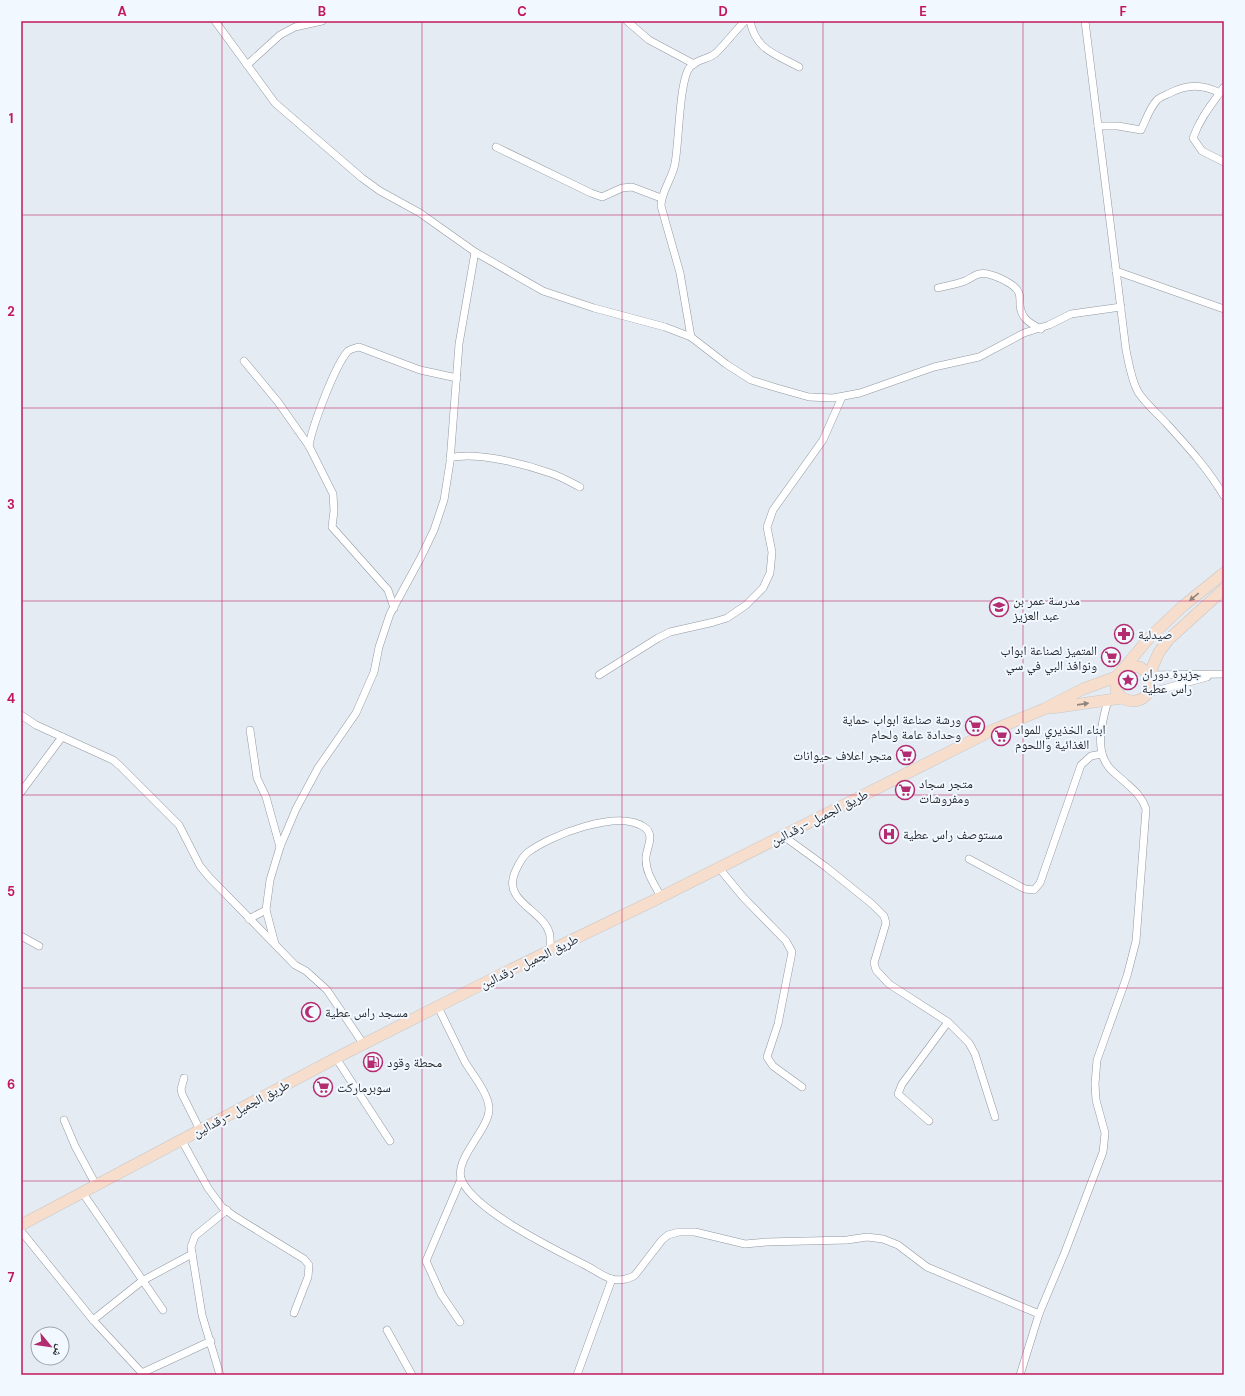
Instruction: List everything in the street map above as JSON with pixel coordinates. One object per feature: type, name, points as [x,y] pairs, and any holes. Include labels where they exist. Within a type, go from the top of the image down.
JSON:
[{"type":"main road","points":[[1044,709],[1083,689],[1116,677],[1149,638],[1183,606],[1224,573]]},
{"type":"main road","points":[[1148,675],[1160,652],[1169,639],[1224,589]]},
{"type":"main road","points":[[1044,709],[1122,698],[1136,701],[1148,693],[1150,684],[1148,675],[1140,667],[1125,667]]},
{"type":"main road","points":[[1116,677],[1116,691],[1122,698]]},
{"type":"main road","name":"طريق الجميل -رقدالين","points":[[21,1225],[336,1058],[550,950],[661,897],[993,730],[1044,709]]},
{"type":"street","points":[[215,21],[275,103],[362,178],[380,191],[420,213],[475,252],[543,291],[594,308],[665,327],[691,337],[726,364],[751,380],[809,397],[842,397],[860,393],[934,368],[979,357],[1024,333],[1041,328],[1071,314],[1121,307]]},
{"type":"street","points":[[247,65],[280,35],[295,26],[322,21]]},
{"type":"street","points":[[627,21],[649,40],[694,64]]},
{"type":"street","points":[[691,337],[680,273],[661,206],[661,198],[675,164],[686,76],[690,68],[700,59],[708,58],[716,53],[745,21]]},
{"type":"street","points":[[750,21],[752,30],[760,44],[799,67]]},
{"type":"street","points":[[1085,21],[1129,366],[1137,390],[1149,407],[1165,422],[1209,472],[1224,496]]},
{"type":"street","points":[[1098,126],[1118,126],[1141,130],[1147,115],[1157,100],[1179,88],[1196,85],[1222,90],[1208,108],[1198,125],[1193,138],[1202,151],[1224,162]]},
{"type":"street","points":[[496,147],[590,194],[602,197],[622,188],[632,187],[661,198]]},
{"type":"street","points":[[275,944],[266,910],[270,880],[280,847],[296,809],[318,768],[356,713],[374,672],[384,631],[394,608],[420,560],[434,530],[444,500],[450,458],[459,344],[475,252]]},
{"type":"street","points":[[1116,271],[1224,309]]},
{"type":"street","points":[[938,288],[965,281],[978,274],[987,273],[1000,278],[1019,292],[1021,311],[1028,323],[1041,328]]},
{"type":"street","points":[[309,446],[312,430],[326,395],[341,362],[347,352],[352,348],[359,347],[420,370],[457,378]]},
{"type":"street","points":[[244,361],[278,402],[309,446],[333,494],[334,511],[332,527],[388,590],[394,608]]},
{"type":"street","points":[[599,675],[670,632],[727,618],[764,588],[770,573],[772,552],[767,527],[773,510],[823,440],[842,397]]},
{"type":"street","points":[[450,458],[470,455],[491,458],[550,473],[580,487]]},
{"type":"street","points":[[1148,675],[1222,674]]},
{"type":"street","points":[[1148,693],[1222,674]]},
{"type":"street","points":[[1020,1375],[1039,1314],[1104,1152],[1105,1132],[1096,1100],[1095,1084],[1097,1060],[1127,976],[1136,941],[1146,809],[1143,800],[1137,792],[1109,768],[1102,754],[1102,726],[1108,700]]},
{"type":"street","points":[[21,715],[113,760],[120,766],[179,826],[200,866],[209,877],[295,965],[306,971],[327,990],[364,1045]]},
{"type":"street","points":[[250,730],[257,778],[266,797],[280,847]]},
{"type":"street","points":[[21,792],[62,736]]},
{"type":"street","points":[[969,859],[1025,889],[1034,890],[1040,883],[1081,765],[1091,756],[1102,754]]},
{"type":"street","points":[[550,950],[550,932],[543,921],[519,899],[513,889],[513,879],[526,854],[540,844],[593,823],[614,820],[644,827],[649,832],[650,840],[646,857],[646,867],[661,897]]},
{"type":"street","points":[[782,835],[826,867],[879,910],[886,924],[874,963],[876,970],[890,984],[948,1022],[969,1043],[975,1054],[994,1117]]},
{"type":"street","points":[[719,868],[742,897],[786,941],[792,952],[778,1024],[767,1056],[774,1066],[802,1087]]},
{"type":"street","points":[[250,919],[266,910]]},
{"type":"street","points":[[21,936],[39,946]]},
{"type":"street","points":[[438,1007],[466,1063],[488,1100],[489,1109],[488,1120],[466,1155],[461,1168],[461,1179],[426,1261],[442,1294],[460,1322]]},
{"type":"street","points":[[929,1121],[898,1094],[902,1084],[948,1022]]},
{"type":"street","points":[[336,1058],[390,1141]]},
{"type":"street","points":[[184,1078],[181,1089],[182,1094],[200,1130]]},
{"type":"street","points":[[64,1120],[96,1185]]},
{"type":"street","points":[[182,1139],[208,1188],[227,1210],[304,1260],[309,1265],[308,1277],[294,1313]]},
{"type":"street","points":[[461,1179],[469,1192],[476,1199],[521,1230],[612,1280],[631,1278],[635,1275],[662,1240],[668,1235],[679,1232],[695,1232],[745,1244],[847,1240],[867,1237],[883,1239],[898,1245],[927,1267],[1039,1314]]},
{"type":"street","points":[[82,1192],[163,1310]]},
{"type":"street","points":[[220,1375],[200,1305],[192,1254],[192,1241],[195,1236],[227,1210]]},
{"type":"street","points":[[21,1231],[93,1320],[141,1372],[211,1341]]},
{"type":"street","points":[[93,1320],[142,1281],[192,1254]]},
{"type":"street","points":[[576,1375],[595,1321],[612,1280]]},
{"type":"street","points":[[387,1330],[412,1375]]},
{"type":"place","name":"مدرسة عمر بن عبد العزيز","points":[[999,607]]},
{"type":"place","name":"صيدلية","points":[[1124,634]]},
{"type":"place","name":"المتميز لصناعة ابواب ونوافذ البي في سي","points":[[1111,657]]},
{"type":"place","name":"جزيرة دوران راس عطية","points":[[1128,680]]},
{"type":"place","name":"ورشة صناعة ابواب حماية وحدادة عامة ولحام","points":[[975,726]]},
{"type":"place","name":"ابناء الخذيري للمواد الغذائية واللحوم","points":[[1001,736]]},
{"type":"place","name":"متجر اعلاف حيوانات","points":[[906,755]]},
{"type":"place","name":"متجر سجاد ومفروشات","points":[[905,790]]},
{"type":"place","name":"مستوصف راس عطية","points":[[889,834]]},
{"type":"place","name":"مسجد راس عطية","points":[[311,1012]]},
{"type":"place","name":"محطة وقود","points":[[373,1062]]},
{"type":"place","name":"سوبرماركت","points":[[323,1087]]}]
